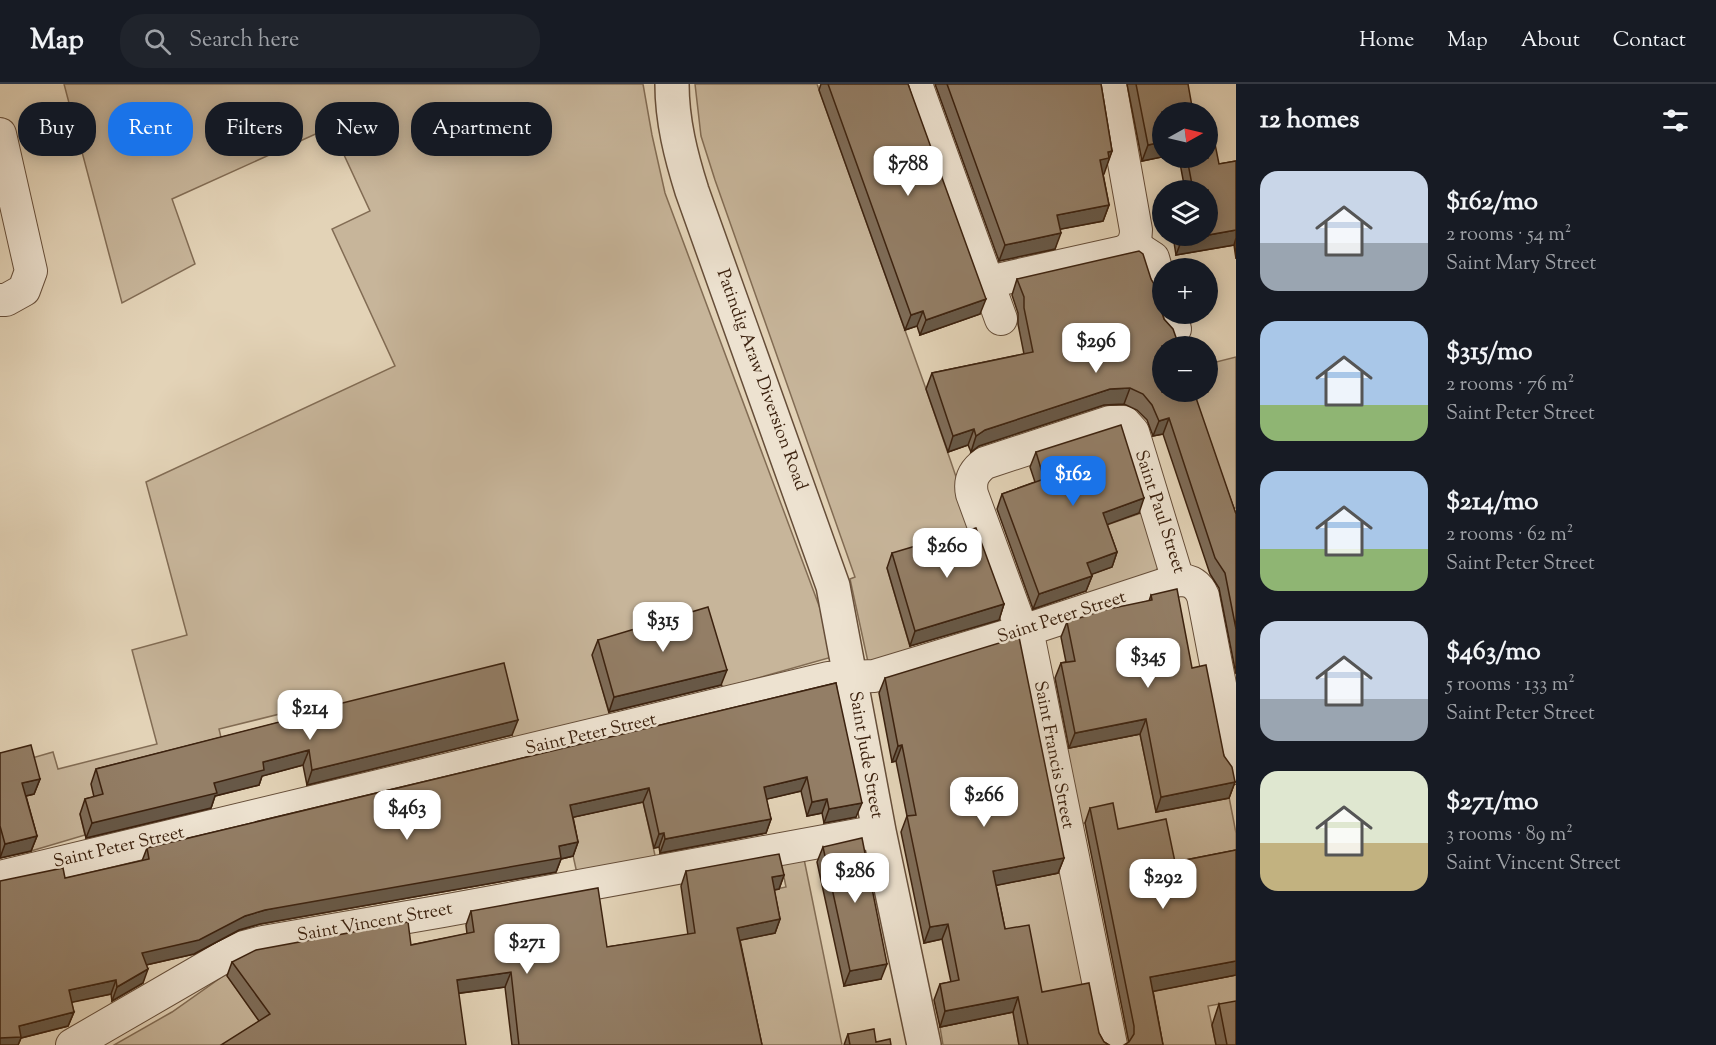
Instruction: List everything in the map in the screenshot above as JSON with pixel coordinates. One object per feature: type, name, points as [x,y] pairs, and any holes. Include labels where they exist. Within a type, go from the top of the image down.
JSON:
[{"type":"street","name":"Patindig Araw Diversion Road","points":[[672,84],[673,115],[684,165],[828,567],[838,605],[851,677]]},
{"type":"street","points":[[916,84],[1001,319]]},
{"type":"street","points":[[988,282],[1122,252],[1133,245],[1136,230],[1110,84]]},
{"type":"street","points":[[2,145],[31,272],[12,295]]},
{"type":"street","points":[[1133,245],[1153,258]]},
{"type":"street","name":"Saint Paul Street","points":[[974,474],[985,463],[1110,422],[1124,422],[1132,432],[1178,580],[1194,582],[1200,588],[1203,596],[1236,768]]},
{"type":"street","name":"Saint Francis Street","points":[[974,474],[972,494],[1023,631],[1030,644],[1111,1045]]},
{"type":"street","name":"Saint Peter Street","points":[[0,877],[828,678],[874,676],[1023,631],[1178,580]]},
{"type":"street","name":"Saint Jude Street","points":[[851,677],[879,831],[924,1045]]},
{"type":"street","name":"Saint Vincent Street","points":[[72,1045],[224,957],[244,947],[262,942],[879,831]]},
{"type":"shaded area","points":[[64,84],[643,84],[665,193],[821,611],[832,657],[722,688],[703,622],[593,655],[610,717],[513,738],[499,679],[293,729],[288,712],[219,729],[224,750],[97,810],[80,814],[85,835],[31,851],[17,798],[25,760],[53,752],[58,769],[157,744],[132,650],[187,635],[146,482],[395,366],[332,229],[370,211],[344,156],[399,156],[399,102],[315,102],[315,134],[303,140],[303,102],[205,102],[205,156],[267,156],[172,199],[195,264],[122,303],[83,156],[96,156],[96,102],[69,102]]},
{"type":"shaded area","points":[[695,84],[817,84],[978,541],[887,568],[911,650],[868,662],[850,579],[855,577],[715,180],[701,136]]},
{"type":"shaded area","points":[[1236,357],[1236,508],[1223,510],[1186,402],[1218,402],[1218,362]]},
{"type":"shaded area","points":[[1144,512],[1161,560],[1154,576],[1087,595],[1082,578],[1098,528]]},
{"type":"shaded area","points":[[1140,734],[1156,811],[1229,797],[1236,833],[1236,865],[1169,878],[1112,844],[1107,819],[1079,824],[1064,749]]},
{"type":"shaded area","points":[[643,801],[656,860],[578,878],[565,819]]},
{"type":"shaded area","points":[[804,859],[842,1045],[754,1045],[732,942],[767,891],[786,887],[781,863]]},
{"type":"shaded area","points":[[1064,872],[1088,998],[1013,1012],[1019,1045],[943,1045],[940,1027],[1012,1012],[988,887]]},
{"type":"shaded area","points":[[226,974],[264,1028],[238,1045],[114,1045],[172,1012]]},
{"type":"shaded area","points":[[1236,975],[1236,1020],[1223,1022],[1219,1004],[1208,1006],[1216,1045],[1155,1045],[1153,1038],[1123,1044],[1119,1022],[1149,1016],[1145,993]]},
{"type":"building","points":[[828,84],[908,84],[986,299],[926,320],[923,311],[911,315]]},
{"type":"building","points":[[947,84],[1101,84],[1112,151],[1108,152],[1109,158],[1100,160],[1109,205],[1057,215],[1061,233],[1005,245]]},
{"type":"building","points":[[1136,84],[1188,84],[1191,102],[1152,102],[1152,144],[1148,145]]},
{"type":"building","points":[[1218,159],[1219,164],[1236,161],[1236,230],[1218,233],[1218,180],[1191,180],[1189,168],[1218,168]]},
{"type":"building","points":[[1139,251],[1143,254],[1152,281],[1152,324],[1168,324],[1175,336],[1152,336],[1152,402],[1197,402],[1236,514],[1236,629],[1225,573],[1215,558],[1169,418],[1159,421],[1152,405],[1143,394],[1130,388],[1110,389],[985,430],[976,436],[974,429],[953,436],[932,373],[1033,352],[1024,297],[1017,279]]},
{"type":"building","points":[[1121,425],[1144,498],[1103,513],[1117,552],[1087,563],[1092,576],[1039,594],[1002,494],[1044,479],[1036,452]]},
{"type":"building","points":[[976,528],[1004,604],[915,631],[892,553]]},
{"type":"building","points":[[1177,589],[1192,668],[1206,665],[1224,756],[1232,767],[1235,782],[1161,797],[1146,719],[1075,733],[1061,663],[1075,661],[1067,622],[1104,610],[1152,600],[1151,595]]},
{"type":"building","points":[[708,607],[727,670],[614,697],[598,640]]},
{"type":"building","points":[[1019,637],[1064,858],[993,871],[1005,929],[1029,925],[1042,992],[1089,983],[1099,1033],[1104,1042],[1109,1045],[1028,1045],[1018,997],[945,1011],[940,984],[959,980],[948,924],[930,927],[907,816],[916,815],[902,745],[898,746],[885,678]]},
{"type":"building","points":[[504,663],[518,720],[312,770],[309,750],[263,762],[264,770],[214,783],[217,793],[92,823],[85,799],[103,794],[96,769],[303,716],[302,713]]},
{"type":"building","points":[[836,683],[862,803],[829,809],[827,799],[812,802],[807,777],[764,787],[771,819],[665,839],[664,833],[659,834],[649,788],[570,805],[578,842],[559,846],[561,858],[265,910],[245,916],[199,940],[142,953],[148,969],[117,987],[116,980],[69,990],[74,1012],[19,1026],[21,1037],[0,1038],[0,881],[63,868],[65,878],[149,859],[147,848]]},
{"type":"building","points":[[31,745],[40,779],[22,783],[37,836],[5,844],[0,826],[0,753]]},
{"type":"building","points":[[1113,803],[1118,829],[1166,819],[1175,862],[1236,850],[1236,961],[1150,977],[1163,1045],[1124,1045],[1134,1034],[1134,1026],[1090,808]]},
{"type":"building","points":[[862,838],[887,964],[850,971],[823,847]]},
{"type":"building","points":[[779,854],[784,875],[772,877],[780,919],[737,928],[762,1045],[519,1045],[511,972],[457,980],[466,1045],[221,1045],[270,1014],[232,962],[256,950],[408,922],[411,945],[474,932],[471,911],[598,888],[607,947],[695,933],[686,871]]},
{"type":"building","points":[[1236,1001],[1236,1045],[1227,1045],[1219,1004]]},
{"type":"building","points":[[874,1029],[876,1042],[890,1039],[891,1045],[850,1045],[848,1034]]}]
